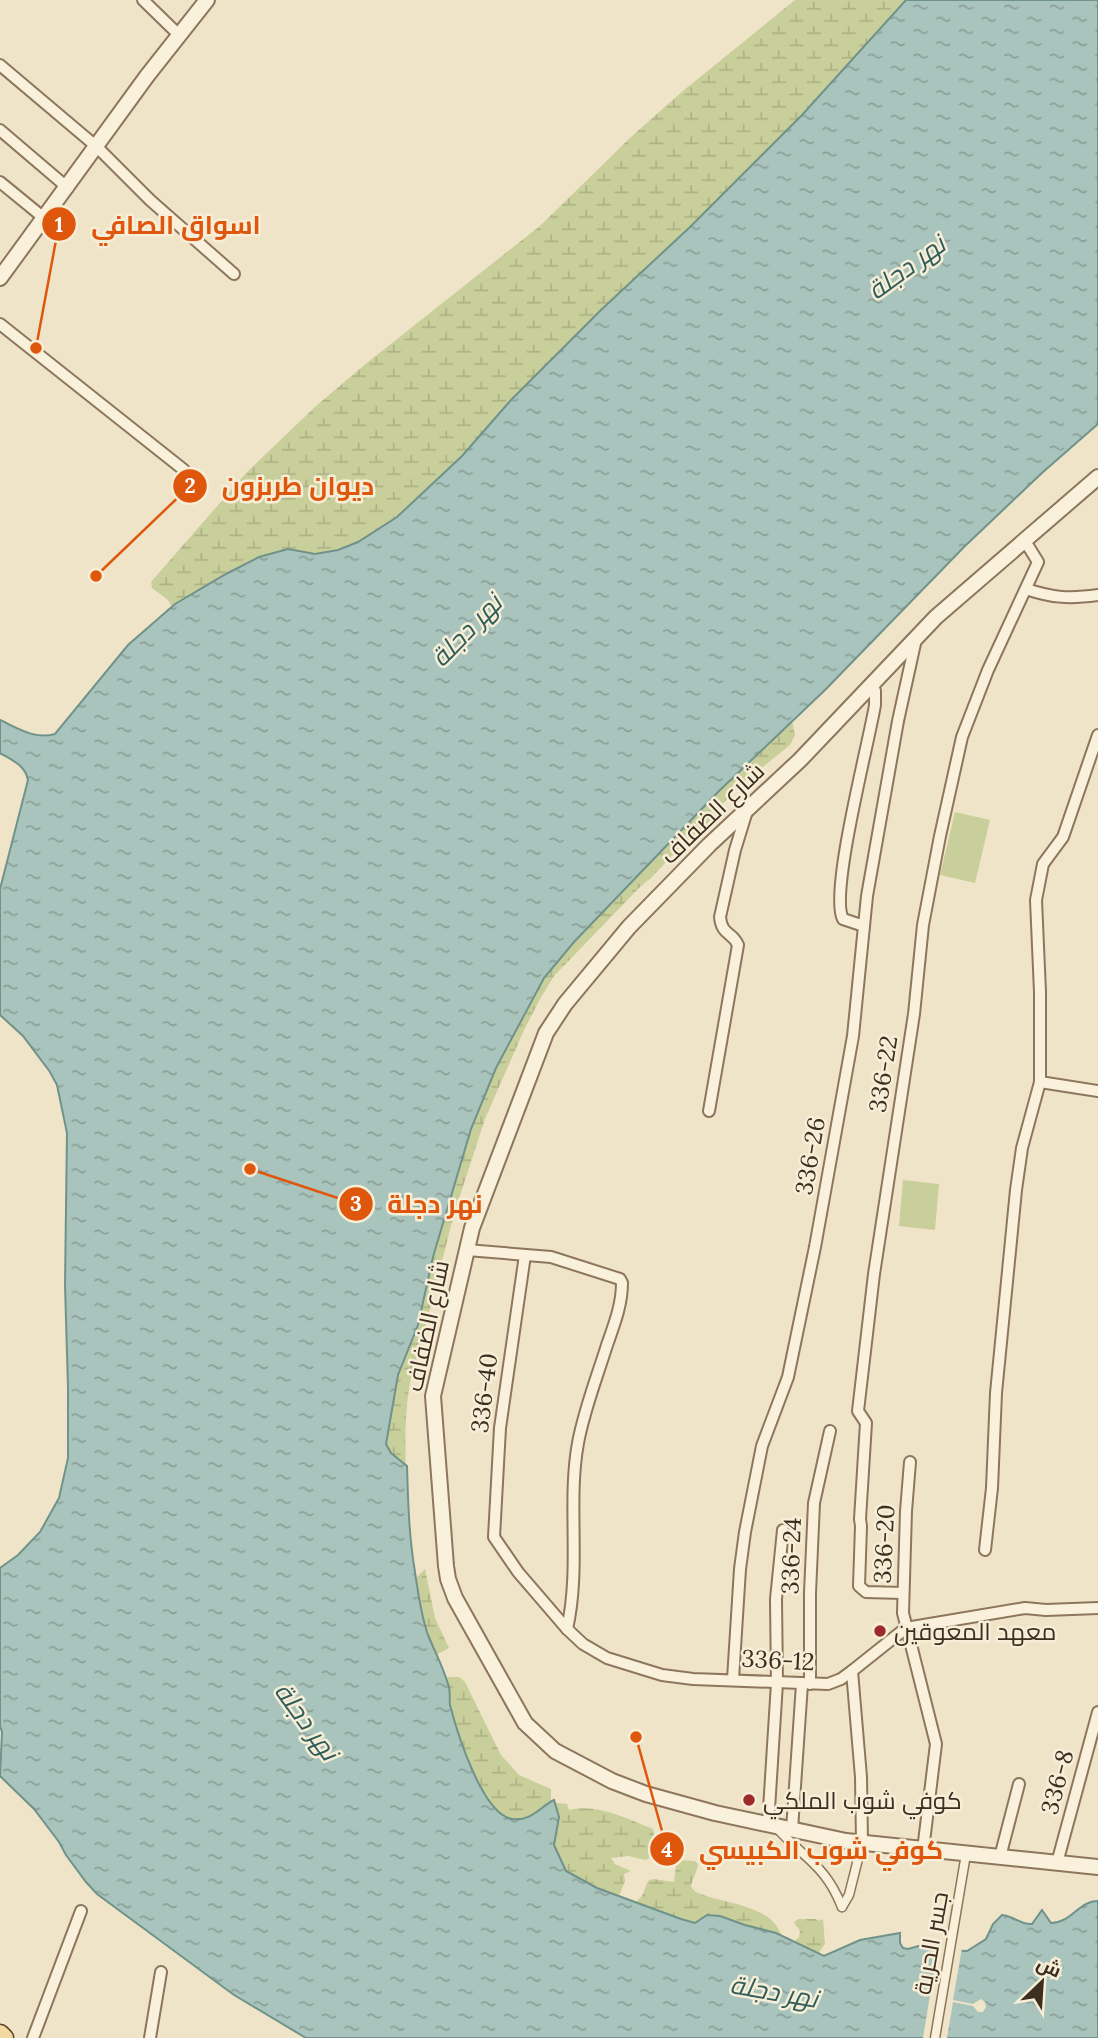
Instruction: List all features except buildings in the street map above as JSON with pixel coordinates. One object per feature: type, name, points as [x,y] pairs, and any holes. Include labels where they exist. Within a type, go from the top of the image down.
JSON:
[{"type":"main road","points":[[0,2034],[4,2038]]},
{"type":"street","points":[[143,0],[179,35]]},
{"type":"street","points":[[0,278],[207,0]]},
{"type":"street","points":[[0,65],[97,146],[150,200],[234,274]]},
{"type":"street","points":[[0,130],[68,188]]},
{"type":"street","points":[[0,182],[44,218]]},
{"type":"street","points":[[0,324],[184,470]]},
{"type":"street","name":"شارع الضفاف","points":[[1098,477],[947,606],[916,636],[800,760],[747,808],[629,927],[554,1020],[546,1033],[477,1216],[432,1404],[448,1579],[519,1715],[544,1743],[565,1758],[627,1787],[665,1800],[772,1826],[862,1843],[1098,1867]]},
{"type":"street","name":"336-22","points":[[903,1593],[866,1592],[859,1586],[866,1423],[858,1411],[874,1274],[914,1014],[923,925],[962,737],[988,670],[1038,562],[1025,541]]},
{"type":"street","points":[[1026,589],[1052,597],[1098,595]]},
{"type":"street","name":"336-26","points":[[733,1679],[738,1591],[745,1532],[762,1446],[788,1377],[813,1260],[853,1036],[867,896],[916,636]]},
{"type":"street","points":[[864,926],[843,919],[839,905],[850,822],[875,705],[872,683]]},
{"type":"street","points":[[985,1550],[992,1488],[996,1393],[1016,1190],[1022,1147],[1040,1082],[1036,900],[1043,864],[1063,837],[1098,735]]},
{"type":"street","points":[[709,1111],[738,945],[735,939],[724,933],[720,917],[747,808]]},
{"type":"street","points":[[1040,1082],[1098,1091]]},
{"type":"street","points":[[467,1250],[556,1258],[613,1275],[622,1283],[617,1314],[578,1439],[574,1581],[567,1629]]},
{"type":"street","name":"336-40","points":[[494,1536],[500,1428],[525,1255]]},
{"type":"street","name":"336-24","points":[[792,1830],[806,1684],[814,1503],[830,1431]]},
{"type":"street","name":"336-20","points":[[911,1462],[906,1511],[903,1613],[936,1744],[923,1850]]},
{"type":"street","points":[[783,1530],[776,1599],[777,1683],[772,1826],[823,1872],[835,1889],[842,1907],[853,1884],[862,1843],[861,1777],[852,1671]]},
{"type":"street","name":"336-12","points":[[494,1536],[518,1572],[567,1629],[593,1651],[636,1667],[693,1679],[806,1684],[834,1682],[906,1628],[1025,1608],[1098,1608]]},
{"type":"street","name":"336-8","points":[[1057,1863],[1098,1712]]},
{"type":"street","points":[[1000,1857],[1019,1784]]},
{"type":"street","name":"جسر الحرية","points":[[935,2038],[966,1854]]},
{"type":"street","points":[[33,2038],[81,1911]]},
{"type":"street","points":[[150,2038],[161,1972]]},
{"type":"green space","points":[[795,0],[1030,0],[374,540],[193,593],[175,604],[62,734],[48,739],[33,735],[50,736],[60,730],[128,645],[172,607],[168,600],[152,588],[151,582],[246,473],[316,406],[541,225],[631,137],[684,90]]},
{"type":"green space","points":[[1098,424],[968,543],[792,720],[795,735],[790,745],[738,787],[722,805],[714,823],[680,847],[640,887],[554,976],[540,999],[485,1119],[454,1214],[412,1374],[406,1428],[406,1458],[414,1568],[416,1578],[425,1569],[435,1618],[449,1648],[432,1657],[416,1661],[391,1454],[386,1448],[380,1420],[412,1294],[513,1004],[937,559]]},
{"type":"green space","points":[[955,812],[990,820],[975,883],[940,875]]},
{"type":"green space","points":[[903,1180],[939,1184],[935,1230],[899,1226]]},
{"type":"green space","points":[[445,1677],[459,1677],[465,1682],[501,1755],[519,1775],[551,1789],[551,1800],[567,1804],[569,1810],[601,1810],[653,1829],[657,1851],[646,1860],[628,1856],[611,1858],[615,1864],[631,1871],[624,1874],[625,1881],[619,1896],[605,1891],[596,1896],[506,1837],[435,1706]]},
{"type":"green space","points":[[679,1860],[695,1861],[698,1864],[691,1887],[696,1892],[757,1911],[776,1925],[781,1935],[776,1933],[731,1942],[636,1902],[642,1896],[648,1881],[653,1879],[674,1882]]},
{"type":"green space","points":[[798,1919],[823,1919],[825,1944],[818,1954],[795,1941],[800,1931],[794,1922]]},
{"type":"water","points":[[906,0],[1098,0],[1098,424],[964,547],[826,689],[719,791],[574,942],[544,978],[496,1068],[471,1129],[433,1257],[418,1325],[398,1375],[386,1444],[391,1453],[407,1466],[411,1546],[422,1612],[428,1635],[449,1687],[453,1717],[472,1770],[491,1803],[501,1814],[512,1819],[530,1816],[554,1800],[559,1817],[554,1845],[566,1871],[597,1888],[681,1919],[695,1923],[707,1915],[720,1916],[776,1933],[824,1956],[860,1940],[900,1933],[903,1948],[922,1945],[940,1950],[967,1951],[986,1939],[993,1924],[1002,1915],[1032,1924],[1042,1910],[1051,1923],[1058,1922],[1085,1904],[1098,1901],[1098,2038],[306,2038],[234,1995],[97,1894],[34,1809],[0,1776],[0,1568],[18,1555],[40,1532],[59,1498],[68,1458],[68,1387],[65,1285],[67,1133],[57,1085],[50,1072],[23,1036],[0,1015],[0,889],[28,780],[21,767],[0,753],[0,720],[33,734],[55,734],[128,645],[175,604],[259,557],[288,549],[315,554],[338,550],[358,542],[397,517],[462,456],[511,400],[602,309],[690,227],[802,115]]},
{"type":"pier","points":[[938,1946],[962,1948],[953,2000],[973,2004],[981,1999],[986,2007],[983,2012],[978,2012],[973,2006],[953,2002],[947,2038],[923,2038]]},
{"type":"place","name":"اسواق الصافي","points":[[36,348]]},
{"type":"place","name":"ديوان طربزون","points":[[96,576]]},
{"type":"place","name":"نهر دجلة","points":[[250,1169]]},
{"type":"place","name":"معهد المعوقين","points":[[880,1631]]},
{"type":"place","name":"كوفي شوب الكبيسي","points":[[636,1737]]},
{"type":"place","name":"كوفي شوب الملكي","points":[[749,1800]]}]
